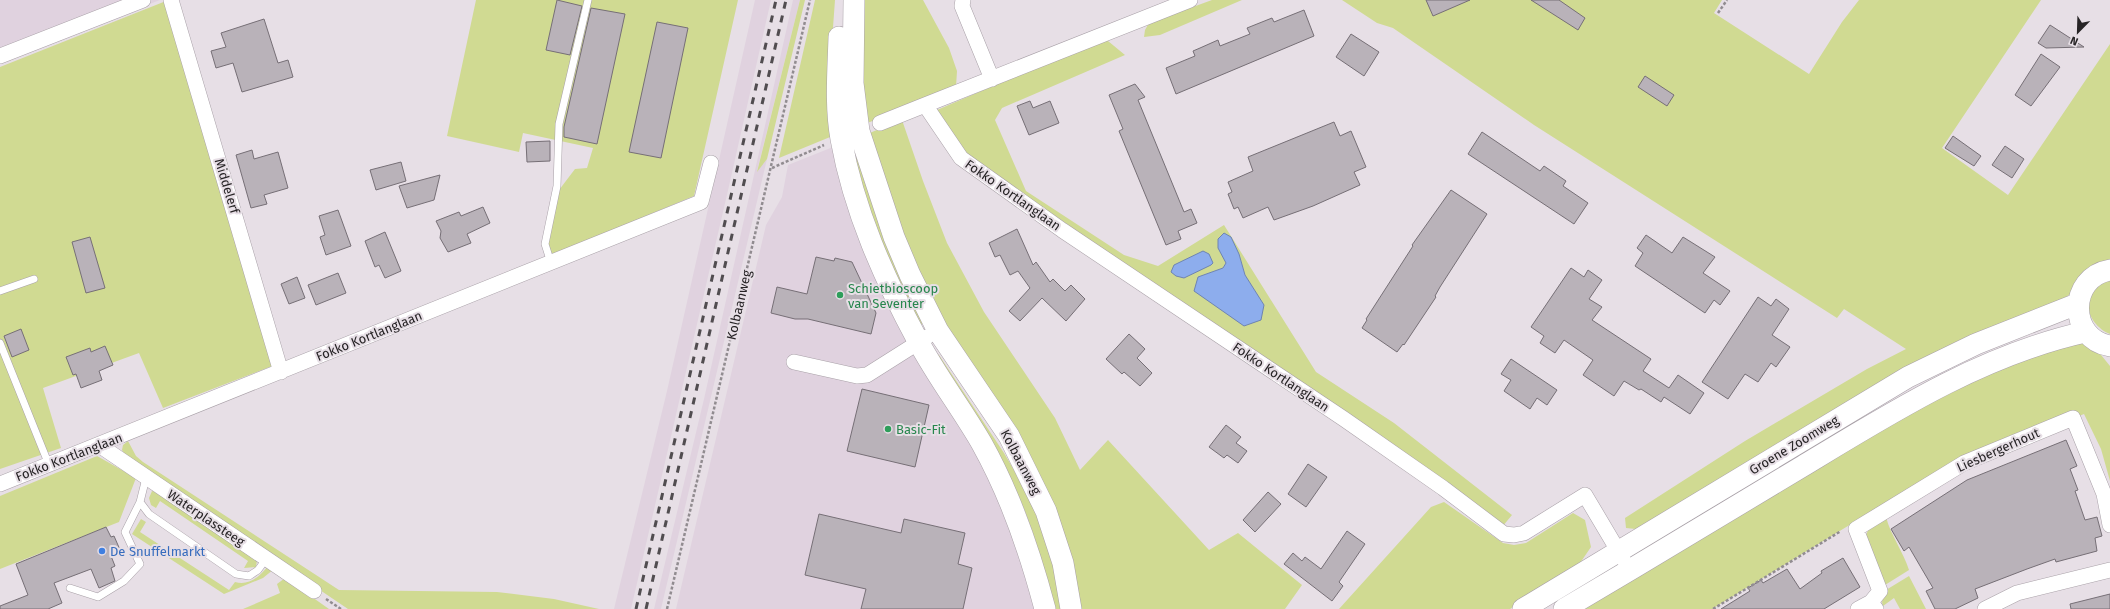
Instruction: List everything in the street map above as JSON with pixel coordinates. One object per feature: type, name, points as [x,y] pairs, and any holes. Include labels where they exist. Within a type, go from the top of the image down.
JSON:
[{"type":"main road","name":"Kolbaanweg","points":[[841,0],[838,88],[841,138],[852,186],[871,245],[918,342],[982,444],[1009,500],[1032,562],[1044,609]]},
{"type":"main road","name":"Kolbaanweg","points":[[854,0],[853,82],[859,131],[894,237],[910,275],[938,331],[1009,436],[1046,511],[1063,563],[1071,609]]},
{"type":"main road","points":[[2110,270],[2090,279],[2081,290],[2077,304],[2078,319],[2085,332],[2095,341],[2110,346]]},
{"type":"main road","name":"Groene Zoomweg","points":[[1523,609],[1908,377],[1976,344],[2077,304]]},
{"type":"main road","name":"Groene Zoomweg","points":[[1564,609],[1926,394],[1990,362],[2048,340],[2085,332]]},
{"type":"street","points":[[0,56],[143,0]]},
{"type":"street","name":"Middelerf","points":[[171,0],[281,372]]},
{"type":"street","points":[[963,0],[962,6],[992,79]]},
{"type":"street","points":[[880,123],[1190,0]]},
{"type":"street","name":"Fokko Kortlanglaan","points":[[925,105],[960,158],[1067,233],[1344,418],[1504,534],[1514,535],[1524,533],[1584,495],[1630,570]]},
{"type":"street","name":"Fokko Kortlanglaan","points":[[0,484],[701,202],[711,163]]},
{"type":"street","points":[[794,362],[857,376],[867,375],[938,331]]},
{"type":"street","name":"Liesbergerhout","points":[[1856,529],[1964,463],[2073,418],[2104,494],[2110,525]]},
{"type":"street","name":"Waterplassteeg","points":[[99,445],[314,591]]},
{"type":"street","points":[[1856,529],[1880,591],[1869,607]]},
{"type":"street","points":[[1985,609],[2017,592],[2110,570]]},
{"type":"lane","points":[[551,263],[545,244],[557,186],[559,124],[588,0]]},
{"type":"lane","points":[[0,292],[34,279]]},
{"type":"lane","points":[[0,343],[49,465]]},
{"type":"lane","points":[[70,588],[98,597],[124,581],[140,564],[125,532],[140,502],[146,478]]},
{"type":"lane","points":[[140,502],[149,514],[236,574],[249,576],[258,570],[266,559]]},
{"type":"path","name":"Kolbaanweg","points":[[667,609],[772,168],[810,0]]},
{"type":"path","points":[[1718,13],[1727,0]]},
{"type":"path","points":[[772,168],[841,138]]},
{"type":"path","points":[[1713,609],[1849,526],[1856,529]]},
{"type":"shaded area","points":[[0,0],[160,0],[0,62]]},
{"type":"shaded area","points":[[755,0],[771,0],[729,186],[631,609],[614,609],[667,391]]},
{"type":"shaded area","points":[[793,0],[800,0],[757,171],[767,159],[661,609],[654,609],[704,399]]},
{"type":"shaded area","points":[[838,145],[977,446],[1021,548],[1034,609],[676,609],[766,225],[782,197],[788,165]]},
{"type":"green space","points":[[476,0],[738,0],[694,196],[547,257],[547,225],[556,194],[575,169],[587,168],[593,148],[523,133],[519,152],[447,136]]},
{"type":"green space","points":[[800,0],[805,0],[767,159],[757,172]]},
{"type":"green space","points":[[815,0],[835,0],[829,82],[835,135],[779,158]]},
{"type":"green space","points":[[858,0],[923,0],[949,48],[957,71],[956,87],[865,124]]},
{"type":"green space","points":[[1212,0],[1242,0],[1160,35],[1144,37],[1145,30],[1149,23]]},
{"type":"green space","points":[[1342,0],[1722,0],[1714,13],[1809,74],[1842,22],[1859,0],[2041,0],[1942,148],[2008,195],[2110,44],[2110,262],[2083,274],[2070,294],[2053,307],[1636,529],[1626,528],[1625,518],[1745,441],[1867,369],[1906,349],[1844,309],[1837,318],[1534,125],[1393,28],[1377,23]]},
{"type":"green space","points":[[166,1],[275,365],[163,408],[139,353],[43,388],[61,448],[0,469],[0,67]]},
{"type":"green space","points":[[1098,41],[1108,41],[1125,55],[1002,108],[995,120],[1026,191],[1124,255],[1158,266],[1224,225],[1316,372],[1394,423],[1512,515],[1502,527],[966,154],[937,110]],"holes":[[[1239,254],[1245,275],[1264,305],[1198,277],[1223,268],[1226,263]]]},
{"type":"green space","points":[[902,120],[923,181],[947,243],[984,312],[1055,418],[1080,470],[1108,440],[1209,550],[1238,533],[1302,585],[1285,609],[1076,609],[1062,544],[938,317],[905,250],[867,134]]},
{"type":"green space","points":[[857,138],[924,323],[920,325],[873,231],[848,141]]},
{"type":"green space","points":[[2110,280],[2110,334],[2104,331],[2093,320],[2088,307],[2088,300],[2096,287]]},
{"type":"green space","points":[[2084,342],[2097,350],[2110,366],[2110,481],[2101,449],[2084,414],[2079,416],[2069,413],[2007,437],[1946,466],[1712,609],[1576,609],[1912,407],[2017,356]]},
{"type":"green space","points":[[932,350],[939,355],[1004,453],[1038,511],[1065,609],[1052,609],[1044,569],[1026,513],[1018,494],[1000,458],[984,431]]},
{"type":"green space","points":[[128,441],[136,456],[143,462],[339,590],[497,592],[554,599],[599,609],[348,609],[129,461],[122,450],[123,445]]},
{"type":"green space","points":[[97,456],[136,478],[119,522],[0,569],[0,496]]},
{"type":"green space","points":[[152,491],[162,493],[257,560],[256,567],[244,568],[248,561],[160,501],[156,508],[151,505],[149,498]]},
{"type":"green space","points":[[1444,502],[1503,543],[1514,545],[1526,543],[1573,513],[1585,520],[1591,547],[1578,566],[1510,609],[1339,609],[1431,507]]},
{"type":"green space","points":[[1886,517],[1909,570],[1885,585],[1865,537],[1871,524]]},
{"type":"green space","points":[[141,519],[146,522],[140,532],[229,590],[235,582],[245,583],[254,579],[269,565],[274,569],[263,578],[224,594],[132,534]]},
{"type":"green space","points":[[1909,576],[1926,609],[1900,609],[1894,598],[1883,606],[1882,602],[1886,590]]},
{"type":"green space","points":[[285,578],[329,609],[243,609],[280,593],[277,584]]},
{"type":"water","points":[[1224,233],[1231,237],[1239,254],[1245,275],[1264,305],[1261,320],[1244,326],[1194,291],[1198,277],[1223,268],[1226,263],[1218,248],[1218,239]]},
{"type":"water","points":[[1203,251],[1209,254],[1213,263],[1211,265],[1184,278],[1176,276],[1171,272],[1174,265]]},
{"type":"building","points":[[557,0],[582,6],[570,55],[546,50]]},
{"type":"building","points":[[1426,0],[1470,0],[1433,16]]},
{"type":"building","points":[[1531,0],[1559,0],[1585,18],[1578,30]]},
{"type":"building","points":[[591,8],[625,14],[597,144],[564,137],[564,127]]},
{"type":"building","points":[[1304,10],[1314,36],[1176,94],[1166,68],[1195,56],[1193,51],[1218,40],[1220,46],[1250,34],[1247,28],[1272,18],[1274,22]]},
{"type":"building","points":[[264,19],[278,63],[288,60],[293,77],[242,92],[233,63],[216,68],[211,51],[226,47],[221,33]]},
{"type":"building","points":[[657,22],[688,28],[661,158],[629,152]]},
{"type":"building","points":[[2050,25],[2084,47],[2046,48],[2038,43]]},
{"type":"building","points":[[1351,34],[1379,52],[1364,76],[1336,57]]},
{"type":"building","points":[[2041,54],[2060,67],[2031,106],[2015,95]]},
{"type":"building","points":[[1645,76],[1674,95],[1667,106],[1638,87]]},
{"type":"building","points":[[1135,84],[1145,97],[1138,100],[1184,212],[1191,209],[1197,223],[1178,231],[1181,239],[1166,245],[1119,131],[1123,129],[1109,95]]},
{"type":"building","points":[[1030,101],[1033,108],[1050,101],[1059,123],[1029,135],[1017,106]]},
{"type":"building","points":[[1334,122],[1340,136],[1351,131],[1366,167],[1354,172],[1360,185],[1313,206],[1274,220],[1268,207],[1243,218],[1238,207],[1234,209],[1228,194],[1232,192],[1228,182],[1253,171],[1248,157]]},
{"type":"building","points":[[1482,132],[1540,171],[1544,166],[1566,181],[1563,186],[1588,203],[1574,224],[1468,154]]},
{"type":"building","points":[[1953,136],[1981,156],[1974,166],[1945,148]]},
{"type":"building","points":[[550,141],[550,161],[527,162],[526,142]]},
{"type":"building","points":[[2005,146],[2024,159],[2012,178],[1992,165]]},
{"type":"building","points":[[252,150],[254,159],[278,152],[288,188],[264,195],[267,204],[251,208],[236,155]]},
{"type":"building","points":[[401,162],[406,181],[376,190],[370,170]]},
{"type":"building","points":[[440,175],[434,200],[407,208],[399,186]]},
{"type":"building","points":[[1451,190],[1487,214],[1440,287],[1435,296],[1436,297],[1404,345],[1403,344],[1397,352],[1362,328],[1367,320],[1366,319],[1413,246],[1412,245]]},
{"type":"building","points":[[483,207],[490,223],[467,234],[471,243],[448,252],[440,238],[441,231],[436,221],[459,212],[461,216]]},
{"type":"building","points":[[338,210],[351,246],[326,255],[320,237],[325,235],[319,216]]},
{"type":"building","points":[[1017,229],[1033,265],[1036,262],[1050,282],[1053,279],[1065,291],[1071,285],[1085,299],[1066,321],[1042,298],[1020,321],[1009,311],[1030,288],[1018,271],[1010,275],[1000,255],[995,257],[989,243]]},
{"type":"building","points":[[385,232],[401,271],[385,278],[379,265],[375,267],[365,241]]},
{"type":"building","points":[[1646,235],[1672,253],[1683,237],[1715,257],[1703,273],[1730,291],[1720,305],[1714,300],[1705,313],[1635,266],[1643,253],[1637,248]]},
{"type":"building","points":[[90,237],[105,288],[86,293],[72,242]]},
{"type":"building","points":[[816,257],[834,261],[835,258],[852,262],[876,313],[871,334],[808,319],[795,319],[771,313],[777,287],[807,294]]},
{"type":"building","points":[[1571,268],[1584,277],[1588,270],[1602,280],[1589,299],[1602,307],[1592,320],[1651,359],[1643,371],[1669,388],[1678,375],[1704,393],[1690,414],[1664,397],[1661,402],[1641,389],[1639,390],[1624,381],[1614,396],[1583,375],[1593,360],[1564,340],[1555,353],[1540,343],[1544,336],[1531,327]]},
{"type":"building","points":[[338,273],[346,293],[316,305],[308,285]]},
{"type":"building","points":[[297,277],[305,298],[289,304],[281,284]]},
{"type":"building","points":[[1758,297],[1771,306],[1776,299],[1789,309],[1772,335],[1790,347],[1776,367],[1771,363],[1758,382],[1745,374],[1728,399],[1702,382]]},
{"type":"building","points":[[21,329],[29,350],[12,357],[4,336]]},
{"type":"building","points":[[1129,334],[1145,349],[1137,358],[1152,373],[1140,386],[1124,372],[1122,374],[1106,359]]},
{"type":"building","points":[[105,346],[113,365],[99,371],[102,380],[81,388],[76,374],[73,375],[66,357],[90,348],[91,352]]},
{"type":"building","points":[[1511,359],[1557,390],[1547,405],[1537,398],[1530,409],[1504,391],[1511,380],[1501,374]]},
{"type":"building","points":[[862,389],[929,405],[915,467],[847,451]]},
{"type":"building","points":[[1226,425],[1241,437],[1236,443],[1247,451],[1238,463],[1227,455],[1224,458],[1209,447]]},
{"type":"building","points":[[2066,440],[2077,466],[2070,469],[2078,490],[2075,491],[2085,520],[2097,517],[2102,536],[2095,538],[2097,551],[2056,562],[2055,559],[1975,589],[1978,598],[1955,609],[1935,609],[1926,591],[1933,588],[1909,547],[1904,551],[1891,529],[1967,480]]},
{"type":"building","points":[[1308,464],[1327,477],[1306,507],[1288,494]]},
{"type":"building","points":[[1268,492],[1281,504],[1255,532],[1243,520]]},
{"type":"building","points":[[819,514],[901,533],[904,519],[965,533],[958,564],[972,568],[963,609],[861,609],[866,589],[805,575]]},
{"type":"building","points":[[106,527],[111,537],[114,536],[121,552],[111,556],[115,566],[111,568],[115,581],[99,588],[91,569],[54,583],[62,603],[48,609],[0,609],[0,606],[28,595],[16,564]]},
{"type":"building","points":[[1347,531],[1365,544],[1339,582],[1343,586],[1332,601],[1284,564],[1293,553],[1302,561],[1305,557],[1321,569]]},
{"type":"building","points":[[1843,558],[1860,587],[1824,609],[1721,609],[1750,591],[1748,588],[1761,580],[1763,583],[1787,569],[1800,589],[1822,573],[1821,571]]},
{"type":"building","points":[[2110,594],[2110,609],[2071,609],[2070,604]]},
{"type":"railway","points":[[636,609],[776,0]]},
{"type":"railway","points":[[646,609],[786,0]]},
{"type":"place","name":"Schietbioscoop van Seventer","points":[[840,295]]},
{"type":"place","name":"Basic-Fit","points":[[888,429]]},
{"type":"place","name":"De Snuffelmarkt","points":[[102,551]]}]
